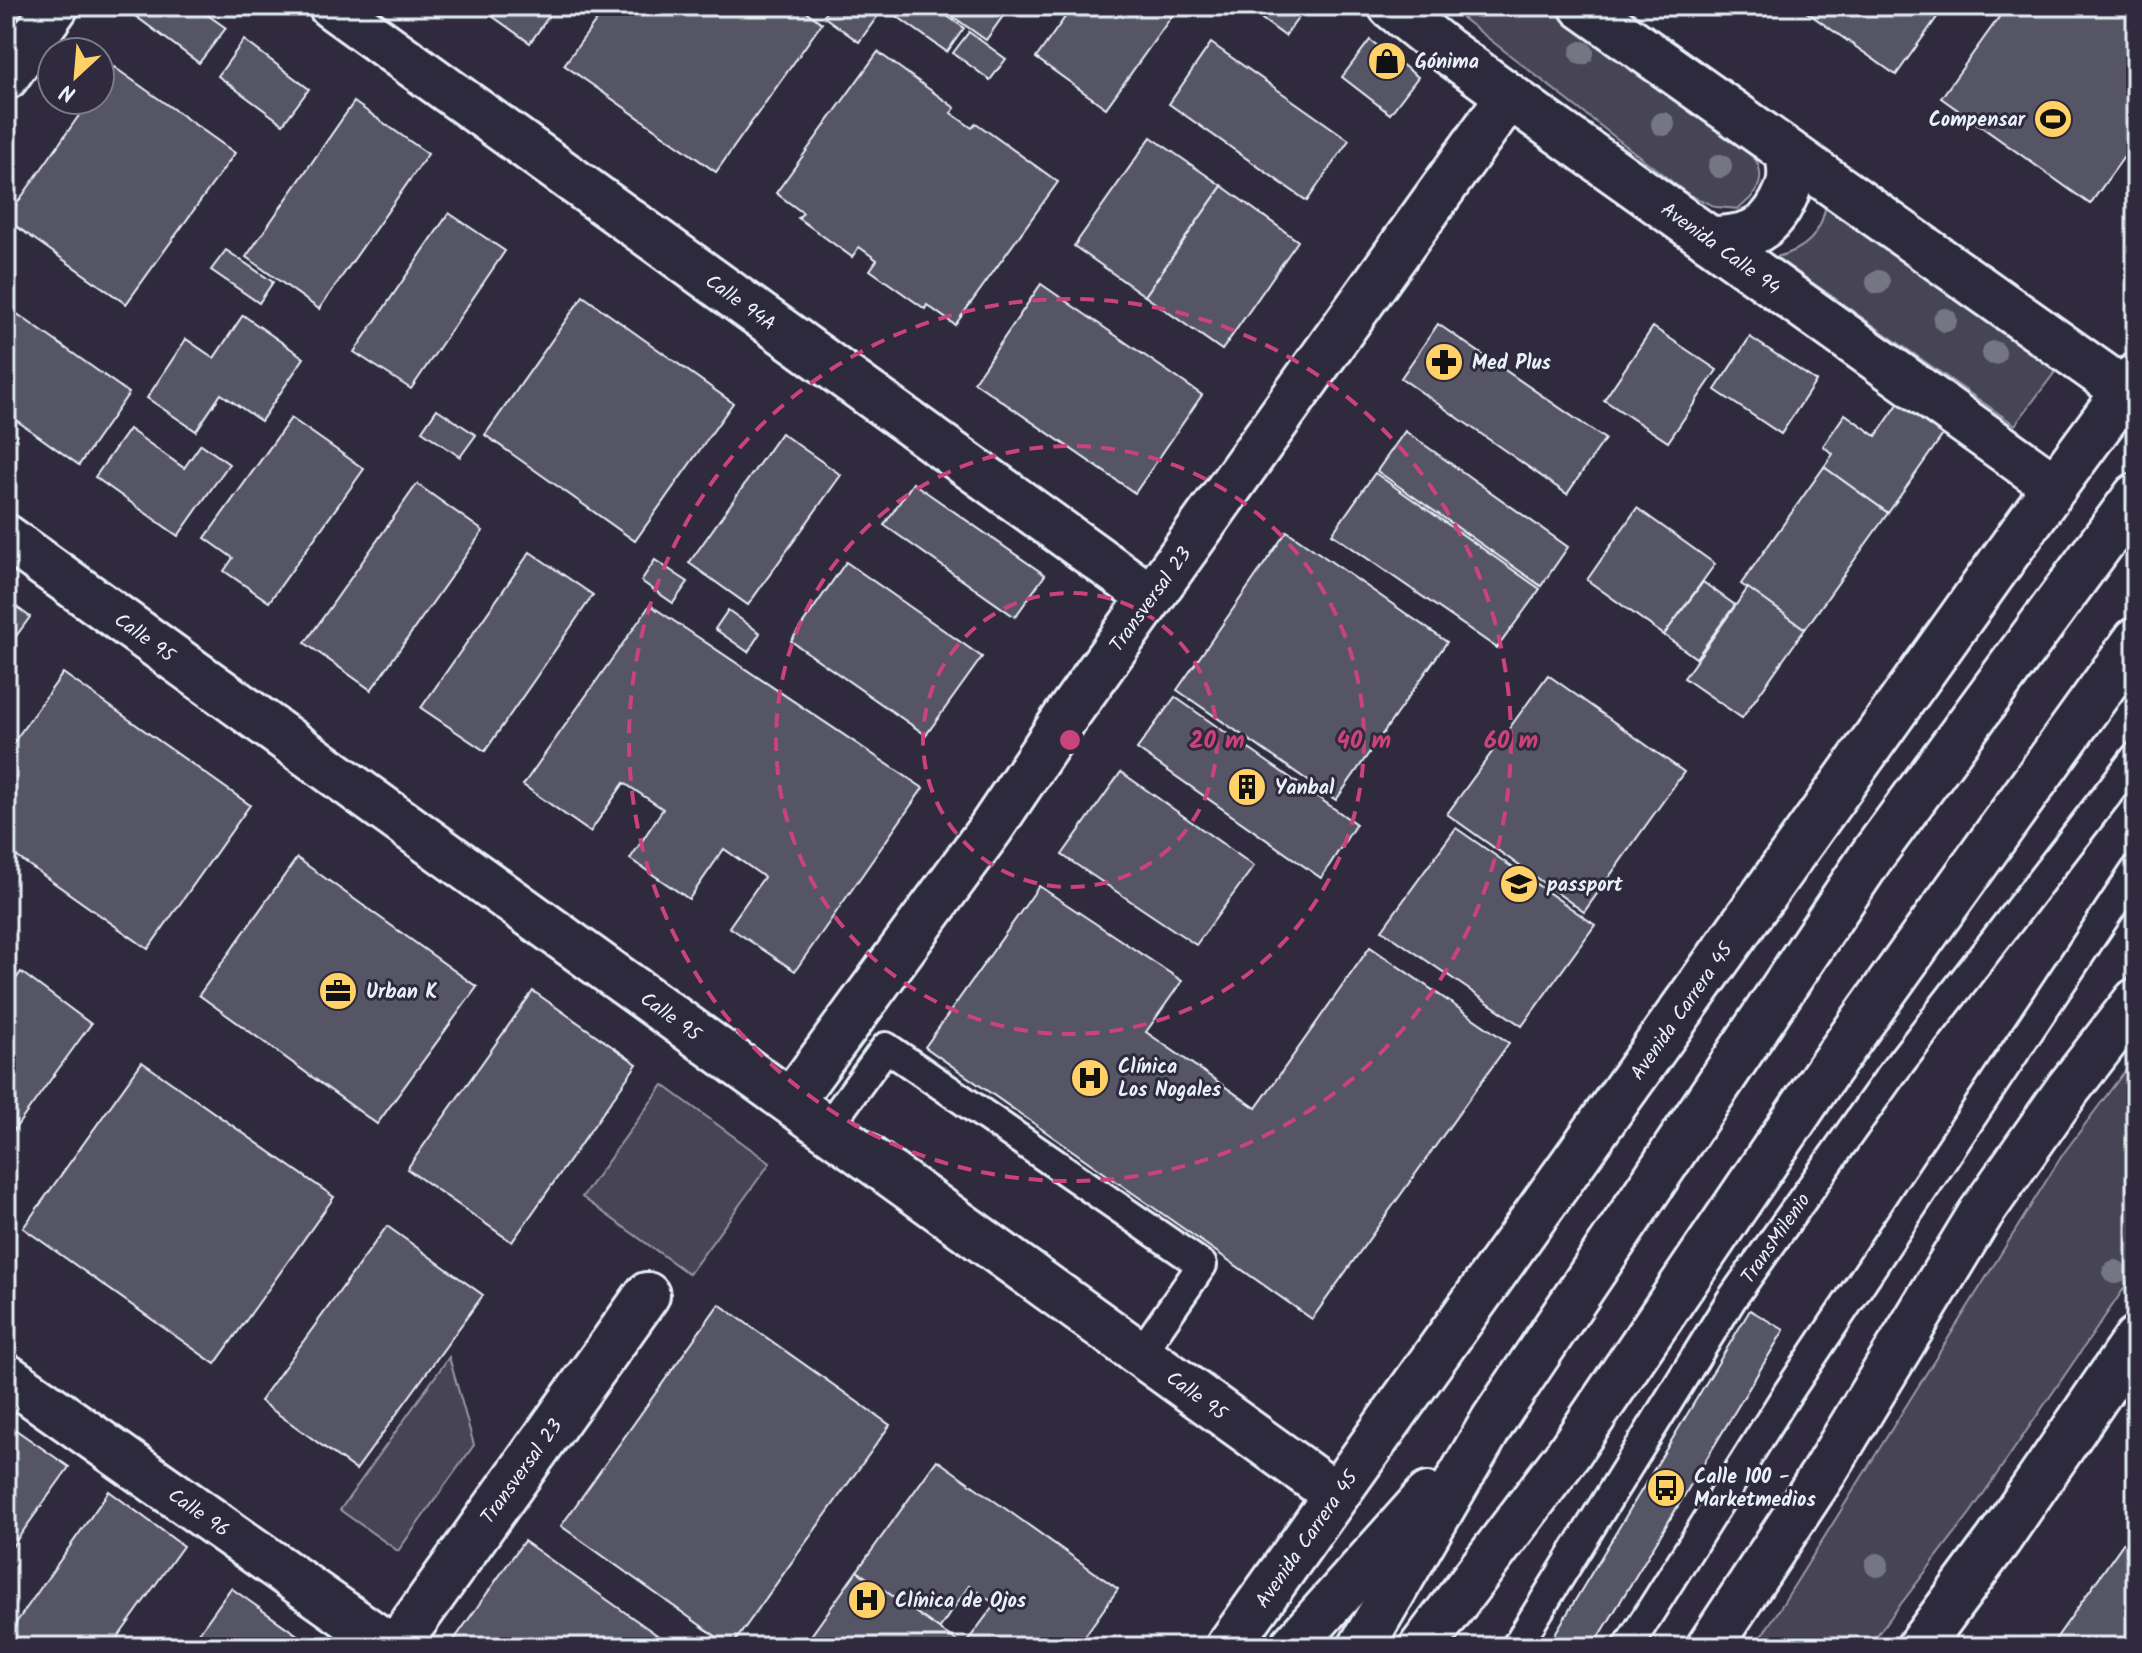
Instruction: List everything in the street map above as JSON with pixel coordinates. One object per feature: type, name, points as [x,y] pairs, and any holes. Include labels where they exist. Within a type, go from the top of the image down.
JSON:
[{"type":"main road","points":[[6,77],[56,6]]},
{"type":"main road","name":"Calle 94A","points":[[331,6],[1151,597]]},
{"type":"main road","name":"Avenida Calle 94","points":[[1391,6],[1509,96],[2055,486]]},
{"type":"main road","points":[[1582,6],[1788,152],[2130,384]]},
{"type":"main road","name":"Transversal 23","points":[[791,1101],[991,828],[1065,718],[1509,96]]},
{"type":"main road","points":[[1709,239],[1740,237],[1762,229],[1776,214],[1788,191],[1788,152]]},
{"type":"main road","name":"Avenida Carrera 45","points":[[1228,1647],[2130,384]]},
{"type":"main road","points":[[1361,1647],[1493,1421],[1871,857],[2136,496]]},
{"type":"main road","name":"Calle 95","points":[[6,537],[1336,1495]]},
{"type":"main road","points":[[1422,1647],[1568,1454],[1827,1071],[2136,640]]},
{"type":"main road","points":[[1709,1647],[1823,1474],[1981,1213],[2068,1089],[2136,1001]]},
{"type":"main road","name":"Transversal 23","points":[[394,1647],[647,1295]]},
{"type":"main road","points":[[1919,1647],[1999,1539],[2136,1339]]},
{"type":"main road","name":"Calle 96","points":[[6,1376],[394,1647]]},
{"type":"main road","points":[[1292,1647],[1493,1421]]},
{"type":"lane","name":"TransMilenio","points":[[2064,848],[2136,736]]},
{"type":"lane","name":"TransMilenio","points":[[1516,1647],[1731,1300],[1891,1075],[2136,757]]},
{"type":"lane","points":[[1628,1647],[1787,1394],[2136,873]]},
{"type":"lane","points":[[827,1128],[886,1047],[1202,1265],[1140,1354]]},
{"type":"shaded area","points":[[1447,6],[1552,6],[1733,134],[1752,154],[1760,169],[1758,186],[1753,195],[1739,209],[1716,207],[1689,195]]},
{"type":"shaded area","points":[[1826,203],[2058,368],[2015,425],[1776,257],[1796,250],[1811,239],[1821,224]]},
{"type":"shaded area","points":[[2136,1056],[2136,1271],[1971,1512],[1868,1647],[1754,1647],[2063,1154]]},
{"type":"shaded area","points":[[663,1085],[770,1163],[689,1274],[582,1197]]},
{"type":"shaded area","points":[[449,1357],[474,1445],[398,1551],[340,1510]]},
{"type":"building","points":[[141,6],[195,6],[226,28],[199,63],[134,15]]},
{"type":"building","points":[[478,6],[556,6],[530,43]]},
{"type":"building","points":[[607,6],[798,6],[822,23],[716,172],[564,65]]},
{"type":"building","points":[[831,6],[868,6],[879,14],[859,42],[823,16]]},
{"type":"building","points":[[895,6],[933,6],[964,28],[947,52],[891,12]]},
{"type":"building","points":[[938,6],[1010,6],[986,40]]},
{"type":"building","points":[[1073,6],[1179,6],[1106,108],[1036,58]]},
{"type":"building","points":[[1248,6],[1307,6],[1285,36]]},
{"type":"building","points":[[1798,6],[1945,6],[1896,75]]},
{"type":"building","name":"Compensar","points":[[2007,6],[2136,6],[2136,140],[2090,204],[1941,98]]},
{"type":"building","points":[[969,32],[1006,59],[990,80],[953,53]]},
{"type":"building","points":[[244,40],[309,89],[283,124],[218,76]]},
{"type":"building","points":[[1370,40],[1418,77],[1390,114],[1342,77]]},
{"type":"building","points":[[1211,43],[1349,140],[1307,201],[1169,104]]},
{"type":"building","points":[[878,52],[955,108],[951,113],[972,128],[976,123],[1058,182],[955,325],[927,305],[925,309],[870,270],[877,260],[859,247],[852,257],[798,218],[803,213],[776,193]]},
{"type":"building","points":[[116,68],[235,153],[126,304],[6,219],[79,116],[116,116]]},
{"type":"building","points":[[354,102],[428,154],[319,309],[246,257]]},
{"type":"building","points":[[1151,137],[1222,186],[1145,296],[1074,246]]},
{"type":"building","points":[[1222,186],[1298,241],[1222,350],[1145,296]]},
{"type":"building","points":[[449,213],[505,251],[411,389],[354,352]]},
{"type":"building","points":[[226,250],[273,282],[259,303],[211,270]]},
{"type":"building","points":[[1041,284],[1202,395],[1135,493],[974,382]]},
{"type":"building","points":[[583,296],[733,403],[635,541],[485,435]]},
{"type":"building","points":[[6,306],[129,393],[79,465],[6,413]]},
{"type":"building","points":[[243,315],[304,358],[261,421],[221,394],[196,431],[147,398],[186,339],[214,358]]},
{"type":"building","points":[[1438,324],[1605,439],[1567,494],[1401,378]]},
{"type":"building","points":[[1653,327],[1717,370],[1668,442],[1604,400]]},
{"type":"building","points":[[1750,337],[1816,381],[1781,434],[1715,390]]},
{"type":"building","points":[[1903,397],[1947,429],[1888,513],[1824,467],[1833,454],[1823,446],[1845,414],[1876,436]]},
{"type":"building","points":[[437,409],[476,435],[460,457],[422,431]]},
{"type":"building","points":[[291,418],[364,469],[269,602],[224,571],[233,558],[205,538]]},
{"type":"building","points":[[129,429],[184,468],[201,444],[229,464],[178,536],[95,477]]},
{"type":"building","points":[[1405,431],[1568,547],[1541,586],[1377,471]]},
{"type":"building","points":[[781,433],[841,475],[748,605],[689,563]]},
{"type":"building","points":[[1824,467],[1888,513],[1805,629],[1741,584]]},
{"type":"building","points":[[1375,473],[1540,589],[1497,648],[1332,534]]},
{"type":"building","points":[[913,483],[1045,575],[1015,617],[884,525]]},
{"type":"building","points":[[417,484],[483,531],[371,690],[305,643]]},
{"type":"building","points":[[1637,508],[1715,564],[1664,635],[1587,580]]},
{"type":"building","points":[[1287,531],[1447,642],[1336,800],[1177,690]]},
{"type":"building","points":[[530,552],[593,595],[485,751],[421,708]]},
{"type":"building","points":[[655,560],[688,582],[673,603],[641,581]]},
{"type":"building","points":[[846,562],[982,657],[926,735],[791,641]]},
{"type":"building","points":[[1703,582],[1735,605],[1696,658],[1664,635]]},
{"type":"building","points":[[1748,588],[1805,629],[1742,718],[1684,678]]},
{"type":"building","points":[[6,599],[30,617],[6,650]]},
{"type":"building","points":[[650,605],[923,788],[795,971],[729,927],[764,877],[724,849],[689,899],[630,859],[663,809],[624,783],[590,832],[523,785]]},
{"type":"building","points":[[728,610],[760,633],[748,652],[715,629]]},
{"type":"building","points":[[63,673],[250,805],[148,949],[6,849],[6,753]]},
{"type":"building","points":[[1548,675],[1684,772],[1584,912],[1447,814]]},
{"type":"building","name":"Yanbal","points":[[1175,697],[1356,824],[1321,878],[1137,749]]},
{"type":"building","points":[[1121,772],[1254,866],[1196,945],[1062,855]]},
{"type":"building","points":[[1456,828],[1595,925],[1522,1026],[1382,930]]},
{"type":"building","name":"Urban K","points":[[297,858],[477,987],[377,1124],[199,995]]},
{"type":"building","name":"Clínica Los Nogales","points":[[1039,886],[1182,981],[1146,1032],[1256,1108],[1370,947],[1509,1043],[1312,1319],[925,1047]]},
{"type":"building","points":[[21,972],[91,1024],[6,1141],[6,993]]},
{"type":"building","points":[[533,991],[637,1064],[512,1242],[407,1169]]},
{"type":"building","points":[[142,1062],[334,1197],[215,1364],[23,1228]]},
{"type":"building","points":[[387,1226],[483,1295],[356,1470],[260,1401]]},
{"type":"building","points":[[719,1304],[890,1425],[731,1647],[561,1526]]},
{"type":"building","name":"Calle 100 - Marketmedios","points":[[1750,1310],[1784,1330],[1593,1647],[1547,1647]]},
{"type":"building","points":[[6,1423],[69,1467],[6,1555]]},
{"type":"building","points":[[937,1460],[1118,1589],[1077,1647],[966,1647],[995,1604],[969,1586],[939,1629],[857,1571]]},
{"type":"building","points":[[109,1491],[183,1546],[111,1647],[6,1647],[6,1637]]},
{"type":"building","points":[[2136,1525],[2136,1647],[2050,1647]]},
{"type":"building","points":[[524,1541],[674,1647],[449,1647]]},
{"type":"building","name":"Clínica de Ojos","points":[[857,1571],[939,1629],[966,1647],[803,1647]]},
{"type":"building","points":[[231,1588],[310,1644],[309,1647],[189,1647]]},
{"type":"place","name":"Gónima","points":[[1387,61]]},
{"type":"place","name":"Compensar","points":[[2053,119]]},
{"type":"place","name":"Med Plus","points":[[1444,362]]},
{"type":"place","name":"Yanbal","points":[[1247,787]]},
{"type":"place","name":"passport","points":[[1519,884]]},
{"type":"place","name":"Urban K","points":[[338,991]]},
{"type":"place","name":"Clínica Los Nogales","points":[[1090,1078]]},
{"type":"place","name":"Calle 100 - Marketmedios","points":[[1666,1488]]},
{"type":"place","name":"Clínica de Ojos","points":[[867,1600]]}]
